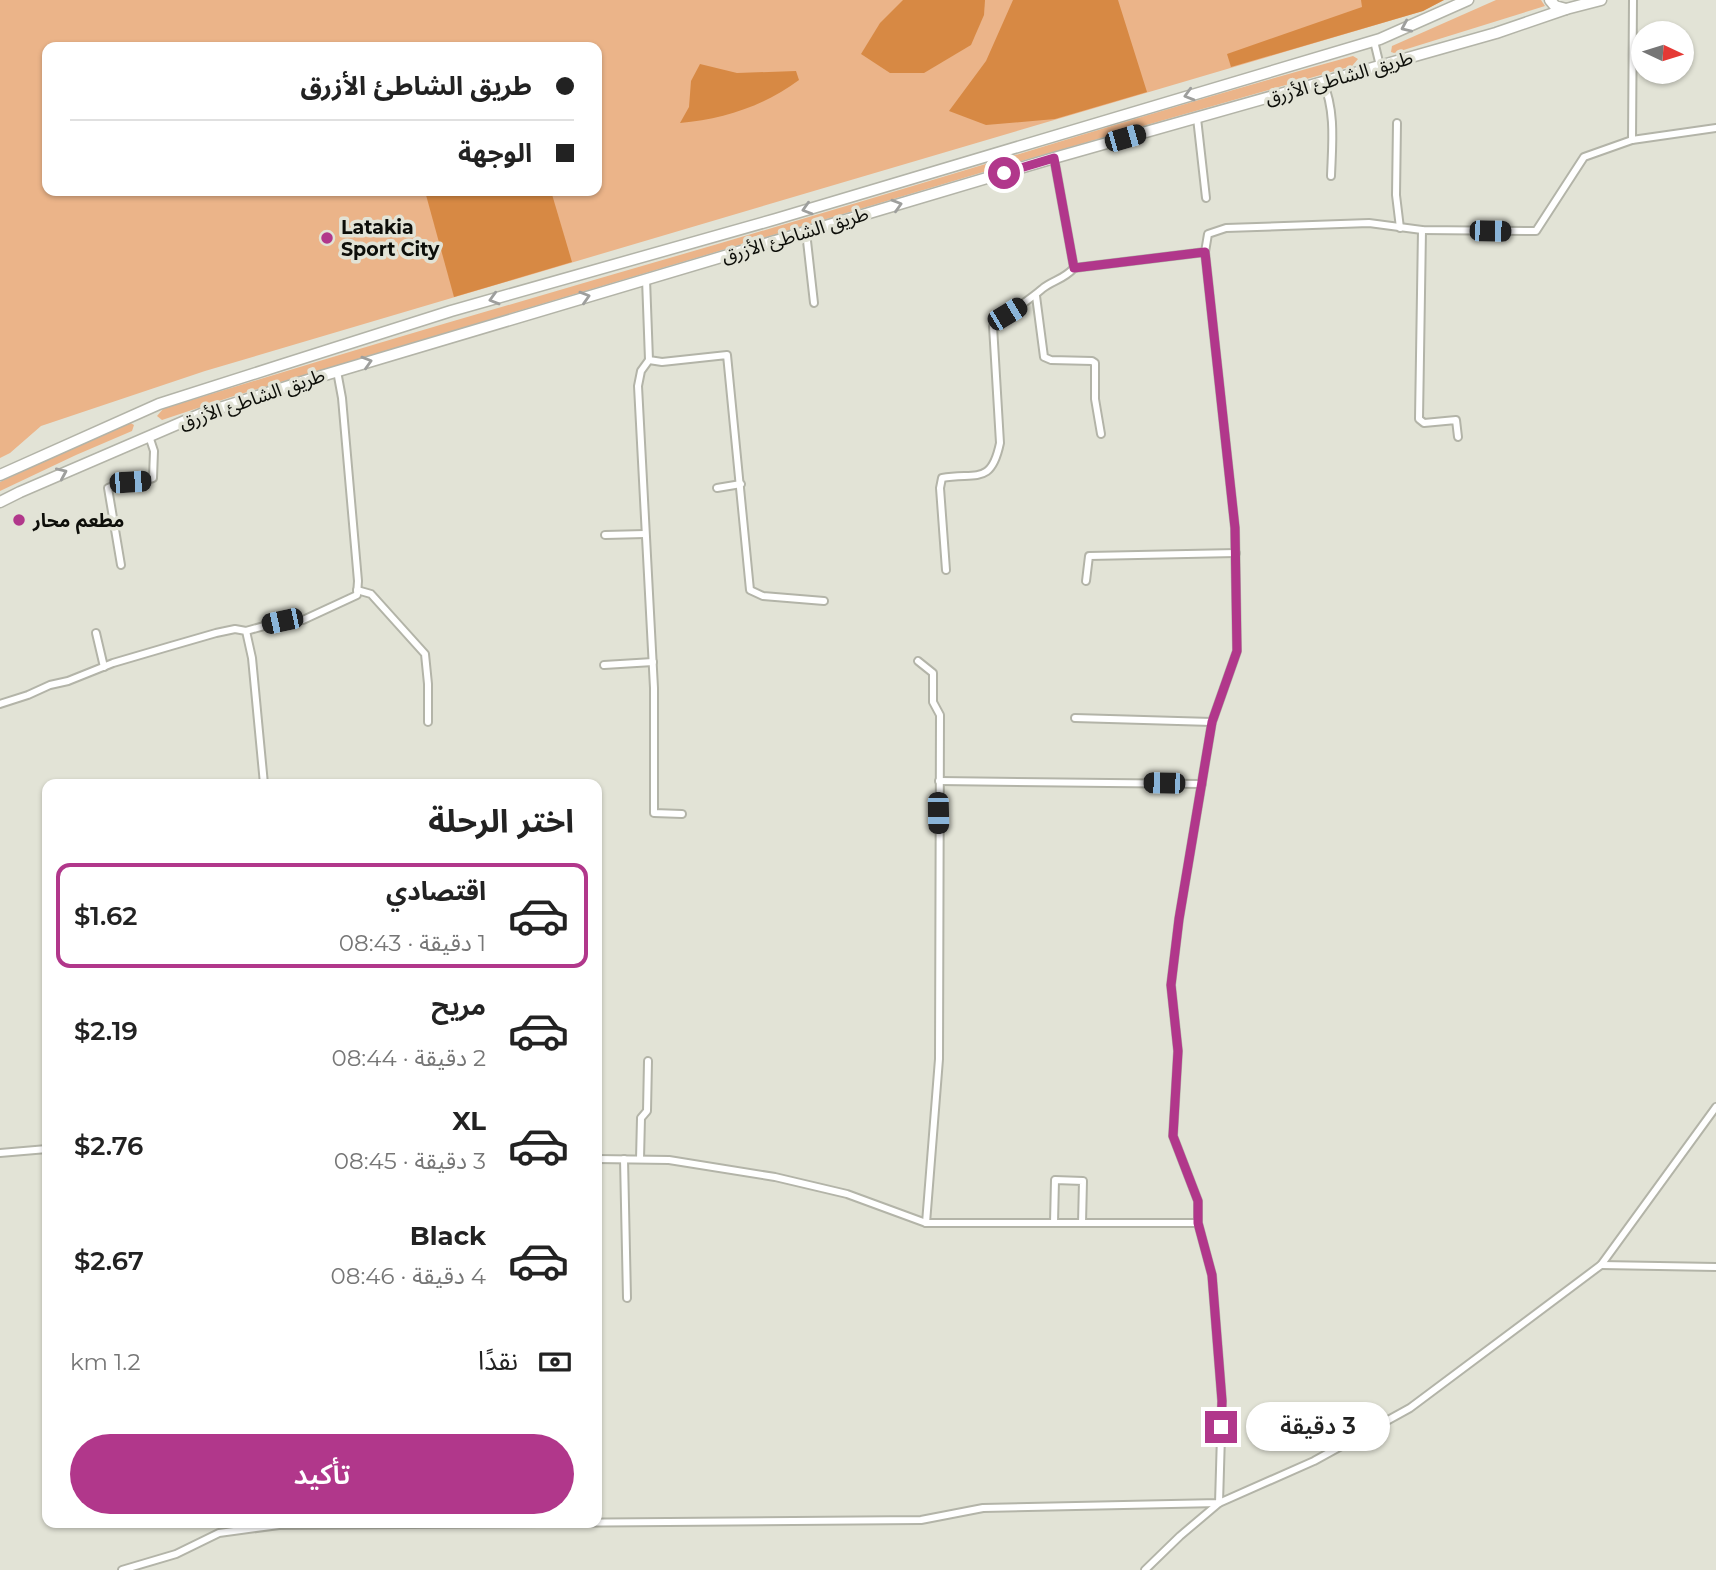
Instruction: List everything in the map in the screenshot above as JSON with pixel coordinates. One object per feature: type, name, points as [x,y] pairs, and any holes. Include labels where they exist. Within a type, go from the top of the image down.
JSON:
[{"type":"main road","name":"طريق الشاطئ الأزرق","points":[[0,475],[159,404],[451,311],[776,219],[1374,41],[1468,0]]},
{"type":"main road","points":[[1550,0],[1555,6],[1566,9]]},
{"type":"main road","name":"طريق الشاطئ الأزرق","points":[[0,502],[201,414],[337,371],[1054,158],[1496,33],[1601,0]]},
{"type":"street","points":[[1632,140],[1633,0]]},
{"type":"street","points":[[1374,41],[1380,66]]},
{"type":"street","points":[[1323,82],[1328,94],[1332,133],[1331,176]]},
{"type":"street","points":[[1196,118],[1206,198]]},
{"type":"street","points":[[1397,123],[1396,195],[1400,228]]},
{"type":"street","points":[[1219,1503],[1222,1401],[1212,1275],[1198,1223],[1198,1201],[1173,1136],[1178,1051],[1171,985],[1179,919],[1212,722],[1237,651],[1236,553],[1205,252],[1208,234],[1226,228],[1369,223],[1423,230],[1535,231],[1584,157],[1632,140],[1716,128]]},
{"type":"street","points":[[1054,158],[1074,268]]},
{"type":"street","points":[[1423,230],[1419,419],[1424,423],[1457,420],[1458,437]]},
{"type":"street","points":[[806,232],[814,303]]},
{"type":"street","points":[[947,570],[940,488],[942,478],[974,476],[988,472],[996,463],[999,443],[993,326],[1036,296],[1043,288],[1065,278],[1074,268],[1205,252]]},
{"type":"street","points":[[646,279],[649,360],[641,372],[638,386],[653,662],[654,813],[682,814]]},
{"type":"street","points":[[1036,296],[1044,357],[1051,360],[1095,363],[1095,399],[1101,434]]},
{"type":"street","points":[[649,360],[662,362],[727,355],[750,590],[763,596],[824,601]]},
{"type":"street","points":[[0,704],[104,667],[216,633],[235,629],[246,631],[282,621],[303,620],[357,595],[342,398],[337,371]]},
{"type":"street","points":[[121,565],[108,488],[153,478],[153,451],[149,436]]},
{"type":"street","points":[[717,488],[741,484]]},
{"type":"street","points":[[606,534],[645,534]]},
{"type":"street","points":[[1086,581],[1089,556],[1236,553]]},
{"type":"street","points":[[357,590],[371,594],[425,654],[428,722]]},
{"type":"street","points":[[246,631],[252,658],[264,779]]},
{"type":"street","points":[[96,634],[104,667]]},
{"type":"street","points":[[918,660],[933,673],[933,702],[940,715],[939,1059],[926,1223]]},
{"type":"street","points":[[604,665],[653,662]]},
{"type":"street","points":[[1075,718],[1212,722]]},
{"type":"street","points":[[939,781],[1202,784]]},
{"type":"street","points":[[640,1159],[641,1118],[647,1111],[648,1061]]},
{"type":"street","points":[[1145,1570],[1219,1503],[1314,1461],[1410,1408],[1601,1265],[1716,1107]]},
{"type":"street","points":[[0,1153],[42,1149]]},
{"type":"street","points":[[602,1158],[669,1160],[775,1177],[847,1195],[926,1223],[1198,1223]]},
{"type":"street","points":[[624,1159],[627,1298]]},
{"type":"street","points":[[1054,1223],[1055,1180],[1083,1181],[1082,1223]]},
{"type":"street","points":[[1601,1265],[1716,1267]]},
{"type":"street","points":[[602,1522],[922,1520],[983,1508],[1219,1503]]},
{"type":"street","points":[[122,1570],[176,1554],[219,1533],[256,1528]]},
{"type":"shaded area","name":"Latakia Sport City","points":[[0,0],[1444,0],[1423,11],[205,371],[41,426],[10,453],[0,458]]},
{"type":"shaded area","points":[[903,0],[985,0],[984,15],[971,45],[924,73],[890,73],[861,54],[880,23]]},
{"type":"shaded area","points":[[1013,0],[1118,0],[1147,92],[1055,119],[986,125],[949,111],[986,61]]},
{"type":"shaded area","points":[[1361,0],[1444,0],[1423,11],[1231,67],[1227,54],[1362,7]]},
{"type":"shaded area","points":[[1496,0],[1541,0],[1545,6],[1391,52],[1392,46]]},
{"type":"shaded area","points":[[1353,56],[1358,59],[1352,66],[1007,165],[234,396],[162,420],[157,416],[163,409],[324,360]]},
{"type":"shaded area","points":[[700,64],[737,73],[796,71],[799,80],[772,97],[742,110],[680,123],[689,107],[691,81]]},
{"type":"shaded area","points":[[426,196],[552,196],[572,262],[454,297]]},
{"type":"shaded area","points":[[129,422],[134,425],[132,431],[0,491],[0,482]]},
{"type":"place","name":"Latakia Sport City","points":[[327,238]]},
{"type":"place","name":"مطعم محار","points":[[19,520]]},
{"type":"route","points":[[1004,173],[1054,158],[1074,268],[1205,252],[1235,528],[1237,651],[1212,722],[1179,919],[1171,985],[1178,1051],[1173,1136],[1198,1201],[1198,1223],[1212,1275],[1222,1401],[1221,1427]]}]
